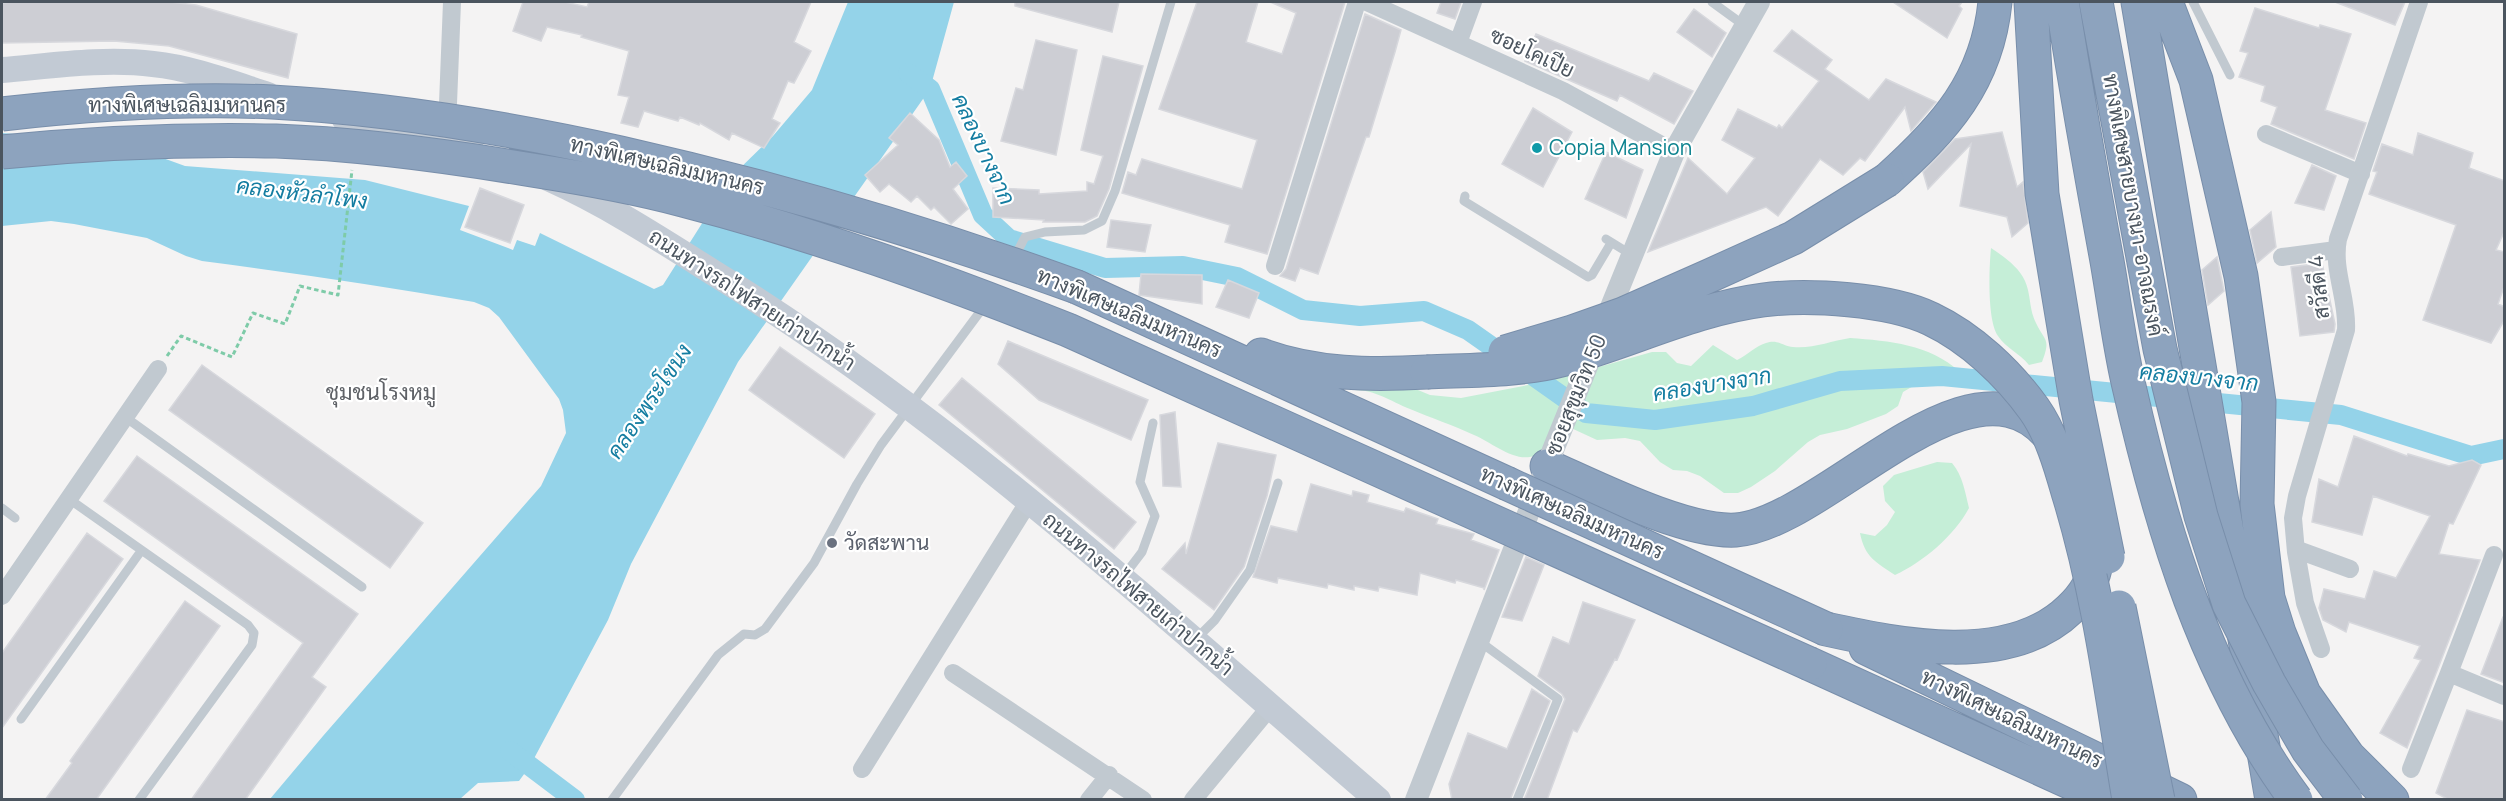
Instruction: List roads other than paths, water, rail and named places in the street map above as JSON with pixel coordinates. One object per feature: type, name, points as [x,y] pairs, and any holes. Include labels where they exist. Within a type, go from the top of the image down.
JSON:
[{"type":"highway","points":[[1427,372],[1550,339],[1623,314],[1793,238],[1887,180],[1926,145],[1954,112],[1984,59],[1995,2]]},
{"type":"highway","points":[[2031,2],[2044,206],[2076,400],[2158,800]]},
{"type":"highway","name":"ทางพิเศษสายบางนา-อาจณรงค์","points":[[2062,2],[2127,380],[2155,490],[2187,595],[2225,678],[2272,768],[2296,800]]},
{"type":"highway","name":"ทางพิเศษสายบางนา-อาจณรงค์","points":[[2096,2],[2160,349],[2201,516],[2218,571],[2229,604],[2269,683],[2308,750],[2346,800]]},
{"type":"highway","points":[[2138,2],[2272,800]]},
{"type":"highway","points":[[2166,2],[2196,80],[2241,276],[2259,402],[2257,504],[2268,598],[2278,633],[2304,694],[2348,756],[2392,800]]},
{"type":"highway","name":"ทางพิเศษเฉลิมมหานคร","points":[[2,114],[75,106],[153,102],[272,102],[380,112],[483,126],[665,163],[778,192],[977,251],[1077,287],[1826,629],[2180,800]]},
{"type":"highway","name":"ทางพิเศษเฉลิมมหานคร","points":[[2,152],[78,145],[176,141],[277,141],[382,148],[479,161],[589,180],[681,200],[782,227],[952,284],[1068,330],[2109,800]]},
{"type":"highway","points":[[1077,287],[1266,357],[1340,372],[1376,375],[1528,367],[1602,348],[1694,316],[1764,300],[1847,299],[1930,318],[1969,342],[2004,375],[2035,410],[2056,454],[2084,541],[2129,800]]},
{"type":"highway","points":[[1547,466],[1639,506],[1710,530],[1737,530],[1763,524],[1787,513],[1926,429],[1960,412],[1989,407],[2020,413],[2049,435],[2076,472],[2098,539],[2095,570],[2084,596],[2064,615],[2038,631],[2019,637],[2000,642],[1960,646],[1914,645],[1826,629]]},
{"type":"main road","name":"ถนนทางรถไฟสายเก่าปากน้ำ","points":[[2,70],[122,61],[189,71],[379,129],[446,140],[507,161],[559,183],[655,236],[787,318],[909,406],[1029,501],[1122,579],[1378,800]]},
{"type":"street","points":[[446,140],[452,2]]},
{"type":"street","points":[[1275,266],[1357,2]]},
{"type":"street","name":"ซอยโคเปีย","points":[[1367,2],[1563,91],[1674,152]]},
{"type":"street","points":[[1458,43],[1473,2]]},
{"type":"street","name":"ซอยสุขุมวิท 50","points":[[1416,800],[1563,425],[1674,152],[1759,2]]},
{"type":"street","name":"สวัสดี 4","points":[[2321,649],[2305,603],[2293,518],[2297,496],[2333,378],[2346,322],[2336,250],[2419,2]]},
{"type":"street","points":[[2266,134],[2361,174]]},
{"type":"street","points":[[2282,257],[2336,250]]},
{"type":"street","points":[[2,596],[158,369]]},
{"type":"street","points":[[862,769],[1029,501]]},
{"type":"street","points":[[2296,552],[2298,550],[2350,569]]},
{"type":"street","points":[[2411,769],[2494,555]]},
{"type":"street","points":[[953,673],[1109,775],[1143,800]]},
{"type":"street","points":[[2449,673],[2505,696]]},
{"type":"street","points":[[1193,800],[1270,707]]},
{"type":"street","points":[[1089,800],[1109,775]]},
{"type":"lane","points":[[1008,268],[1025,237],[1045,232],[1084,230],[1102,221],[1115,191],[1171,2]]},
{"type":"lane","points":[[1712,2],[1745,26]]},
{"type":"lane","points":[[2193,2],[2230,75]]},
{"type":"lane","points":[[1465,196],[1464,201],[1588,277],[1592,275],[1609,241],[1632,255]]},
{"type":"lane","points":[[613,798],[718,655],[744,634],[755,635],[765,629],[807,573],[857,484],[909,406],[977,317],[996,288]]},
{"type":"lane","points":[[125,417],[362,587]]},
{"type":"lane","points":[[1122,579],[1142,552],[1155,516],[1140,482],[1153,423]]},
{"type":"lane","points":[[1194,641],[1215,620],[1250,570],[1278,483]]},
{"type":"lane","points":[[69,499],[248,625],[254,633],[252,645],[139,800]]},
{"type":"lane","points":[[2,508],[15,518]]},
{"type":"lane","points":[[21,719],[141,551]]},
{"type":"lane","points":[[1479,641],[1558,699],[1516,800]]},
{"type":"water","points":[[848,2],[954,2],[930,89],[738,362],[631,564],[608,620],[530,766],[519,781],[478,783],[460,799],[270,799],[541,486],[566,433],[559,399],[499,317],[489,308],[474,302],[202,261],[147,238],[74,224],[51,221],[2,226],[2,133],[116,141],[185,166],[365,180],[469,206],[460,230],[513,250],[517,240],[535,246],[540,233],[654,289],[663,285],[732,176],[773,136],[812,90]]},
{"type":"waterway","name":"คลองบางจาก","points":[[908,73],[930,89],[983,215],[1009,239],[1105,268],[1183,266],[1237,277],[1303,310],[1360,316],[1424,311],[1468,330],[1586,413],[1655,420],[1753,406],[1840,381],[1942,376],[2341,415],[2471,456],[2504,449]]},
{"type":"waterway","points":[[510,751],[575,800]]},
{"type":"place","name":"Copia Mansion","points":[[1537,148]]},
{"type":"place","name":"วัดสะพาน","points":[[832,543]]},
{"type":"district","name":"ชุมชนโรงหมู","points":[[381,392]]},
{"type":"water label","name":"คลองหัวลำโพง","points":[[302,193]]},
{"type":"water label","name":"คลองพระโขนง","points":[[649,401]]}]
